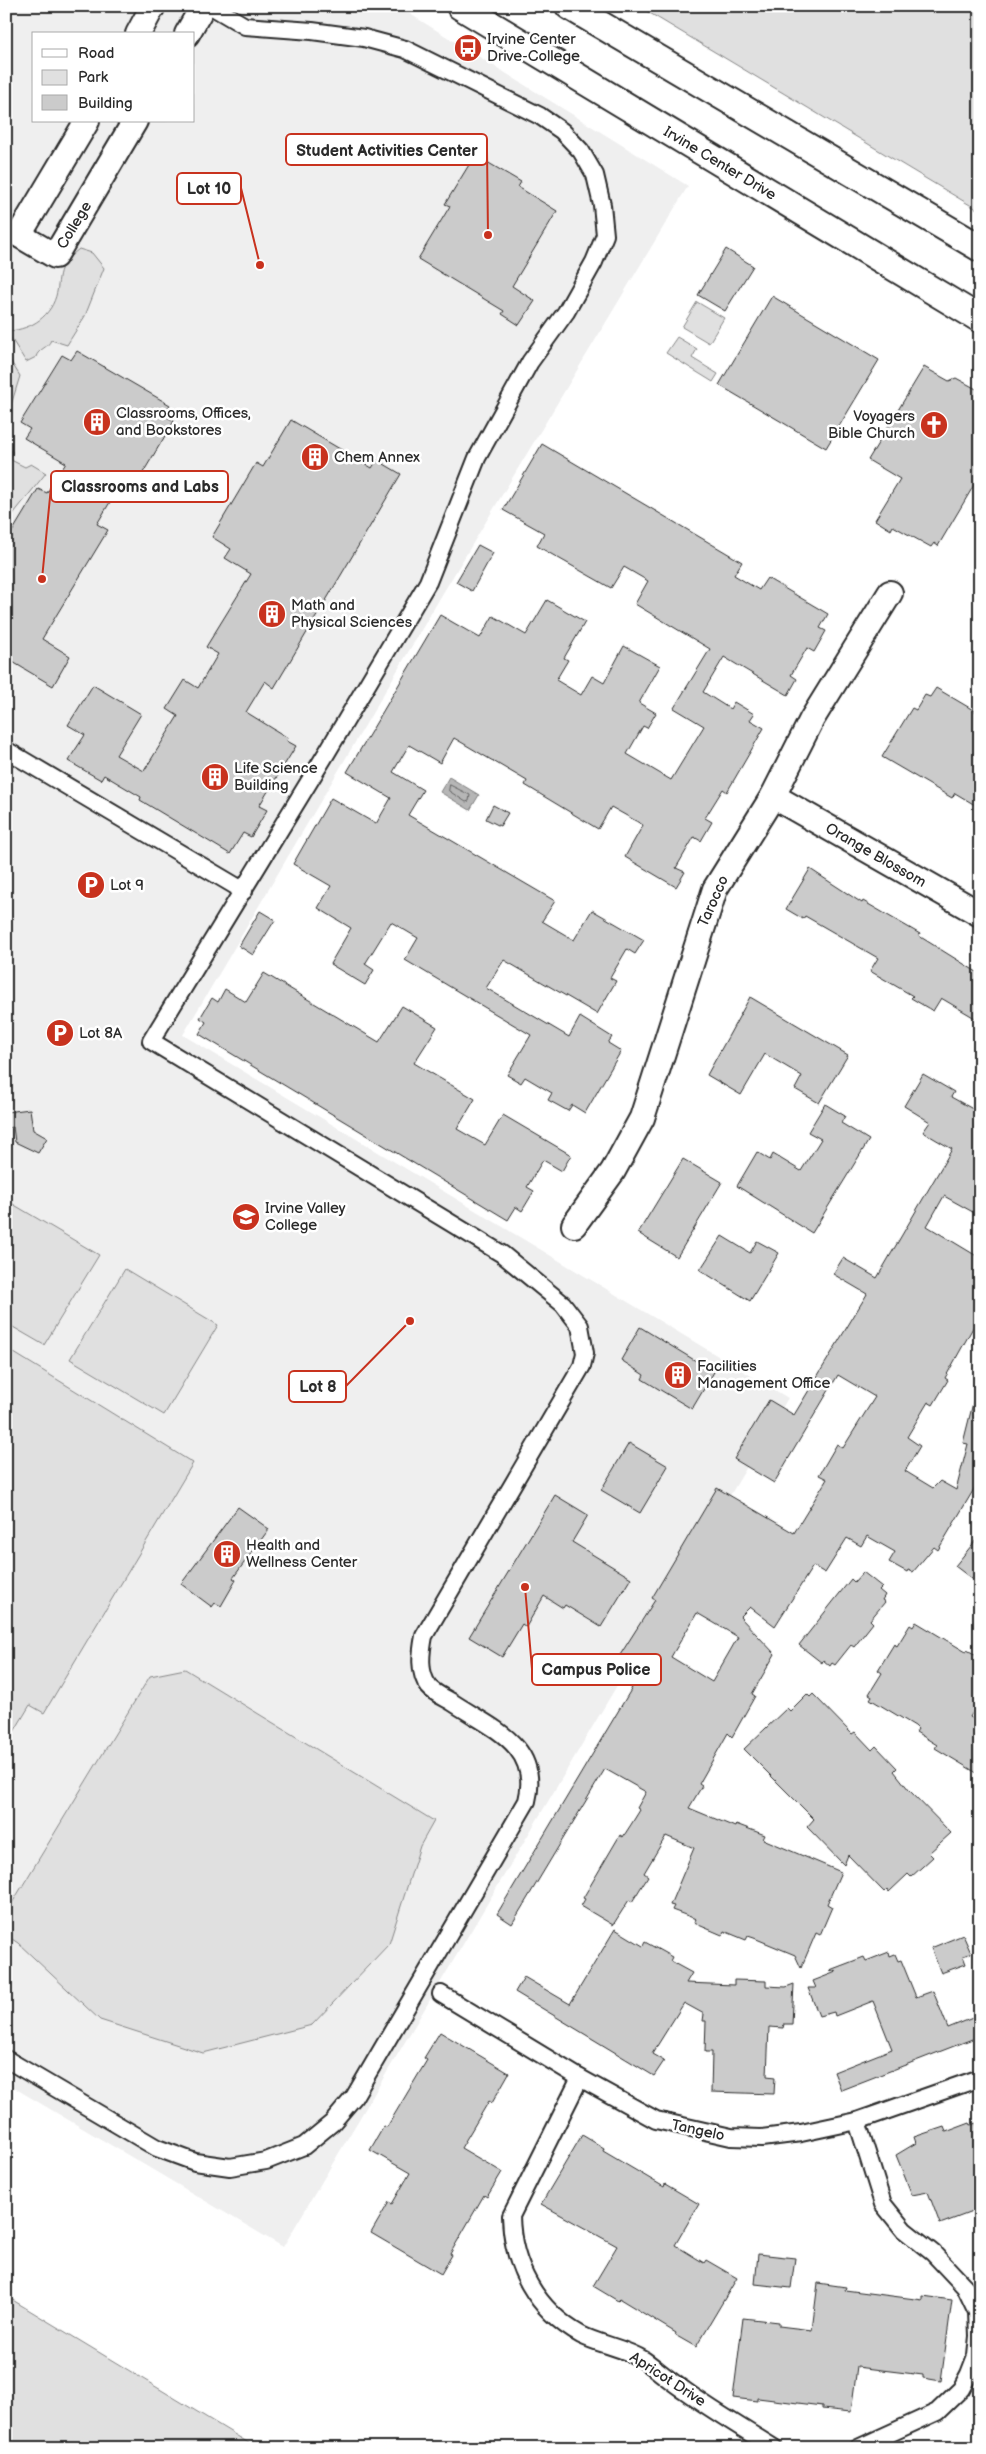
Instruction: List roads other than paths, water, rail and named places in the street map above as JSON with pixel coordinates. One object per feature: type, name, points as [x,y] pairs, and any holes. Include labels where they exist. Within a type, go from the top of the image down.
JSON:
[{"type":"main road","name":"Irvine Center Drive","points":[[460,6],[980,319]]},
{"type":"main road","points":[[569,6],[980,248]]},
{"type":"street","points":[[139,32],[153,6]]},
{"type":"street","points":[[188,32],[203,6]]},
{"type":"street","points":[[6,2059],[157,2148],[195,2162],[230,2167],[266,2161],[304,2146],[332,2123],[354,2097],[527,1801],[531,1785],[529,1766],[520,1750],[506,1737],[430,1688],[422,1671],[421,1652],[424,1636],[582,1366],[585,1353],[580,1326],[563,1304],[502,1254],[151,1041],[244,890],[428,582],[477,458],[530,362],[566,312],[590,270],[605,235],[602,205],[595,175],[581,151],[562,131],[540,116],[405,49],[364,38],[312,30],[245,26],[211,6]]},
{"type":"street","name":"College","points":[[86,122],[19,235],[55,256],[134,122]]},
{"type":"street","name":"Tarocco","points":[[574,1225],[613,1171],[642,1118],[715,889],[773,796],[812,719],[890,593]]},
{"type":"street","points":[[6,750],[244,890]]},
{"type":"street","name":"Orange Blossom","points":[[773,796],[980,914]]},
{"type":"street","name":"Tangelo","points":[[441,1994],[580,2078],[656,2120],[731,2137],[762,2138],[801,2133],[857,2121],[980,2078]]},
{"type":"street","name":"Apricot Drive","points":[[580,2078],[511,2216],[512,2240],[517,2260],[527,2281],[535,2294],[556,2315],[580,2334],[642,2359],[684,2390],[774,2448]]},
{"type":"street","points":[[857,2121],[883,2204],[904,2230],[932,2253],[965,2287],[977,2312],[978,2336],[976,2356],[961,2389],[937,2412],[858,2448]]},
{"type":"water","points":[[449,777],[479,795],[470,810],[440,792]]},
{"type":"place","name":"Irvine Center Drive-College","points":[[468,48]]},
{"type":"place","name":"Student Activities Center","points":[[488,235]]},
{"type":"place","name":"Lot 10","points":[[260,265]]},
{"type":"place","name":"Classrooms, Offices, and Bookstores","points":[[97,422]]},
{"type":"place","name":"Voyagers Bible Church","points":[[934,425]]},
{"type":"place","name":"Chem Annex","points":[[315,457]]},
{"type":"place","name":"Classrooms and Labs","points":[[42,579]]},
{"type":"place","name":"Math and Physical Sciences","points":[[272,614]]},
{"type":"place","name":"Life Science Building","points":[[215,777]]},
{"type":"place","name":"Lot 9","points":[[91,885]]},
{"type":"place","name":"Lot 8A","points":[[60,1033]]},
{"type":"place","name":"Irvine Valley College","points":[[246,1217]]},
{"type":"place","name":"Lot 8","points":[[410,1321]]},
{"type":"place","name":"Facilities Management Office","points":[[678,1375]]},
{"type":"place","name":"Health and Wellness Center","points":[[227,1554]]},
{"type":"place","name":"Campus Police","points":[[525,1587]]}]
